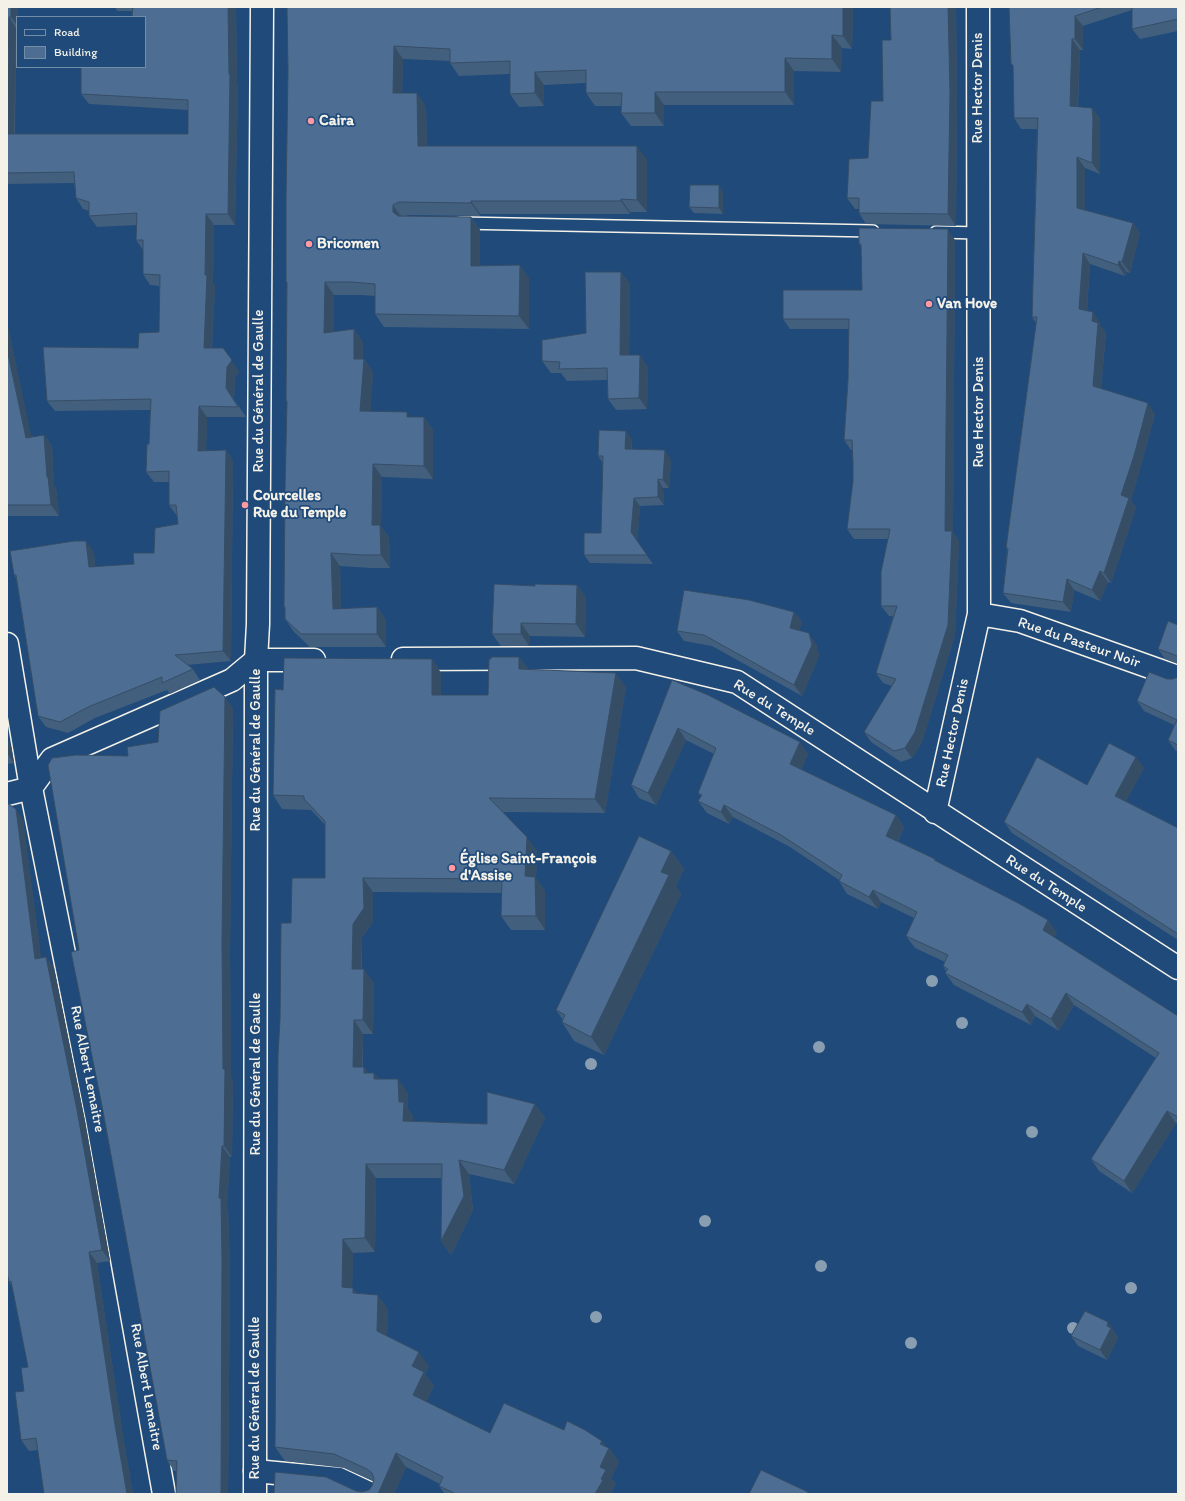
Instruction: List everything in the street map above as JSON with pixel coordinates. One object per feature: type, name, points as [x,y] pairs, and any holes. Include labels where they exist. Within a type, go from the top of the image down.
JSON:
[{"type":"street","name":"Rue du Général de Gaulle","points":[[255,1494],[256,660],[258,616],[262,7]]},
{"type":"street","name":"Rue Hector Denis","points":[[935,812],[979,614],[978,7]]},
{"type":"street","name":"Rue du Pasteur Noir","points":[[979,614],[1020,621],[1178,677]]},
{"type":"street","name":"Rue Albert Lemaitre","points":[[7,644],[31,788],[98,1127],[164,1494]]},
{"type":"street","name":"Rue du Temple","points":[[383,659],[636,658],[737,682],[935,812],[1178,968]]},
{"type":"street","points":[[7,794],[31,788],[52,759],[232,680],[256,660],[335,660]]},
{"type":"street","points":[[255,1471],[339,1479],[371,1494]]},
{"type":"lane","points":[[447,222],[883,231]]},
{"type":"lane","points":[[923,232],[978,233]]},
{"type":"building","points":[[7,7],[11,7],[11,17],[9,17],[7,121]]},
{"type":"building","points":[[133,7],[228,7],[230,74],[228,214],[206,214],[205,275],[207,275],[204,348],[223,348],[232,360],[227,367],[226,388],[238,407],[199,406],[198,451],[226,450],[223,651],[175,655],[193,669],[162,683],[162,677],[88,707],[60,722],[38,716],[16,575],[14,575],[10,551],[74,541],[86,541],[89,567],[134,564],[133,553],[154,553],[155,528],[178,524],[176,505],[169,505],[169,471],[146,472],[151,399],[47,401],[43,347],[138,348],[139,333],[159,332],[160,275],[143,274],[143,240],[136,240],[137,213],[89,216],[89,202],[76,198],[74,172],[7,173],[7,134],[188,134],[188,100],[81,94],[81,68],[146,68],[146,16],[132,16]]},
{"type":"building","points":[[287,7],[843,7],[843,36],[832,35],[832,59],[785,58],[785,92],[655,92],[655,113],[621,113],[622,93],[586,93],[586,70],[535,72],[535,93],[510,94],[510,61],[450,63],[450,49],[394,46],[393,93],[417,93],[418,146],[637,146],[637,200],[471,201],[471,203],[399,202],[393,205],[393,212],[398,216],[471,217],[471,266],[520,265],[519,316],[375,314],[375,284],[325,282],[324,333],[354,329],[354,359],[364,359],[360,411],[407,412],[407,417],[424,417],[424,466],[373,464],[372,525],[380,525],[381,555],[331,553],[333,609],[377,607],[377,634],[301,634],[285,619],[287,401]]},
{"type":"building","points":[[890,7],[948,7],[950,92],[948,214],[859,213],[859,198],[847,198],[849,159],[868,158],[871,101],[883,101],[882,40],[891,40]]},
{"type":"building","points":[[1009,7],[1102,7],[1075,16],[1075,39],[1072,39],[1070,106],[1092,108],[1093,119],[1092,163],[1077,157],[1077,208],[1133,223],[1122,262],[1119,261],[1118,265],[1083,253],[1079,309],[1093,312],[1092,321],[1098,323],[1093,386],[1148,403],[1134,456],[1121,495],[1129,498],[1104,573],[1100,571],[1092,590],[1067,579],[1063,602],[1003,593],[1008,548],[1006,548],[1037,317],[1032,317],[1038,118],[1014,118],[1013,65],[1011,64]]},
{"type":"building","points":[[1132,7],[1178,7],[1178,19],[1132,29]]},
{"type":"building","points":[[690,185],[719,185],[719,208],[689,207]]},
{"type":"building","points":[[859,228],[948,229],[945,531],[952,531],[948,625],[915,732],[905,748],[894,751],[864,732],[896,679],[876,673],[897,606],[881,606],[881,572],[890,529],[847,529],[853,481],[852,440],[844,440],[848,380],[849,319],[783,319],[783,290],[862,290],[861,244],[859,244]]},
{"type":"building","points":[[585,272],[621,272],[620,355],[640,355],[639,398],[608,399],[607,368],[559,369],[560,362],[542,361],[542,340],[586,333]]},
{"type":"building","points":[[7,349],[26,438],[44,435],[51,505],[7,505]]},
{"type":"building","points":[[599,430],[626,431],[625,449],[665,450],[663,480],[658,479],[658,497],[634,498],[631,532],[647,555],[584,555],[584,533],[601,533],[603,456],[598,456]]},
{"type":"building","points":[[494,584],[535,586],[535,584],[577,585],[576,624],[521,623],[521,634],[492,634]]},
{"type":"building","points":[[684,590],[749,600],[794,612],[790,628],[809,633],[812,645],[794,685],[704,635],[677,631]]},
{"type":"building","points":[[1168,621],[1178,625],[1178,657],[1158,649]]},
{"type":"building","points":[[491,657],[519,657],[519,669],[616,673],[595,799],[489,798],[527,837],[525,876],[535,877],[536,916],[501,916],[502,879],[363,878],[364,908],[353,924],[352,969],[364,969],[363,1020],[354,1020],[353,1067],[364,1067],[364,1073],[374,1073],[374,1079],[398,1079],[399,1102],[404,1102],[403,1121],[487,1124],[487,1092],[535,1104],[504,1170],[459,1160],[464,1196],[441,1241],[442,1164],[366,1164],[365,1238],[343,1239],[342,1287],[353,1288],[353,1293],[378,1295],[377,1331],[419,1352],[412,1366],[424,1372],[413,1395],[490,1433],[504,1403],[564,1430],[567,1421],[585,1430],[602,1441],[600,1444],[609,1448],[600,1467],[606,1470],[601,1479],[603,1480],[595,1494],[456,1494],[439,1486],[443,1477],[396,1453],[378,1494],[274,1494],[275,1472],[326,1477],[356,1491],[362,1492],[369,1490],[374,1479],[372,1473],[367,1469],[334,1454],[275,1447],[278,1055],[281,923],[291,923],[292,878],[325,878],[325,821],[304,799],[304,796],[273,795],[275,689],[283,690],[284,658],[432,659],[432,695],[488,695],[489,659],[491,659]]},
{"type":"building","points":[[1149,672],[1167,679],[1178,677],[1178,745],[1168,740],[1177,720],[1137,701]]},
{"type":"building","points":[[672,680],[708,695],[800,742],[790,764],[896,815],[886,836],[935,859],[934,860],[1048,920],[1043,930],[1178,1016],[1178,1117],[1167,1111],[1124,1181],[1091,1159],[1159,1053],[1066,993],[1051,1019],[1027,1004],[1022,1012],[945,973],[948,969],[943,966],[948,955],[906,936],[917,912],[873,890],[869,897],[839,881],[842,875],[781,835],[724,805],[721,812],[698,801],[702,795],[698,793],[716,748],[678,728],[648,793],[631,785]]},
{"type":"building","points":[[214,687],[225,697],[222,941],[223,1069],[225,1069],[224,1146],[222,1146],[219,1198],[221,1198],[222,1260],[221,1494],[176,1494],[177,1461],[167,1460],[102,1106],[71,952],[79,950],[48,765],[52,758],[76,755],[128,756],[127,747],[158,742],[160,711]]},
{"type":"building","points":[[1109,743],[1136,757],[1115,796],[1178,828],[1178,934],[1004,822],[1037,757],[1087,785]]},
{"type":"building","points":[[7,803],[16,809],[35,959],[46,957],[77,1110],[102,1250],[89,1252],[127,1494],[44,1494],[36,1438],[21,1440],[15,1392],[24,1391],[21,1368],[28,1367],[11,1281],[9,1282],[7,1273]]},
{"type":"building","points":[[639,836],[671,851],[661,872],[669,875],[591,1037],[562,1022],[565,1015],[556,1010]]},
{"type":"building","points":[[1085,1311],[1108,1322],[1107,1326],[1111,1328],[1100,1350],[1071,1336]]},
{"type":"building","points":[[761,1470],[808,1492],[807,1494],[749,1494]]},
{"type":"place","name":"Caira","points":[[311,121]]},
{"type":"place","name":"Bricomen","points":[[309,244]]},
{"type":"place","name":"Van Hove","points":[[929,304]]},
{"type":"place","name":"Courcelles Rue du Temple","points":[[245,505]]},
{"type":"place","name":"Église Saint-François d'Assise","points":[[452,868]]}]
